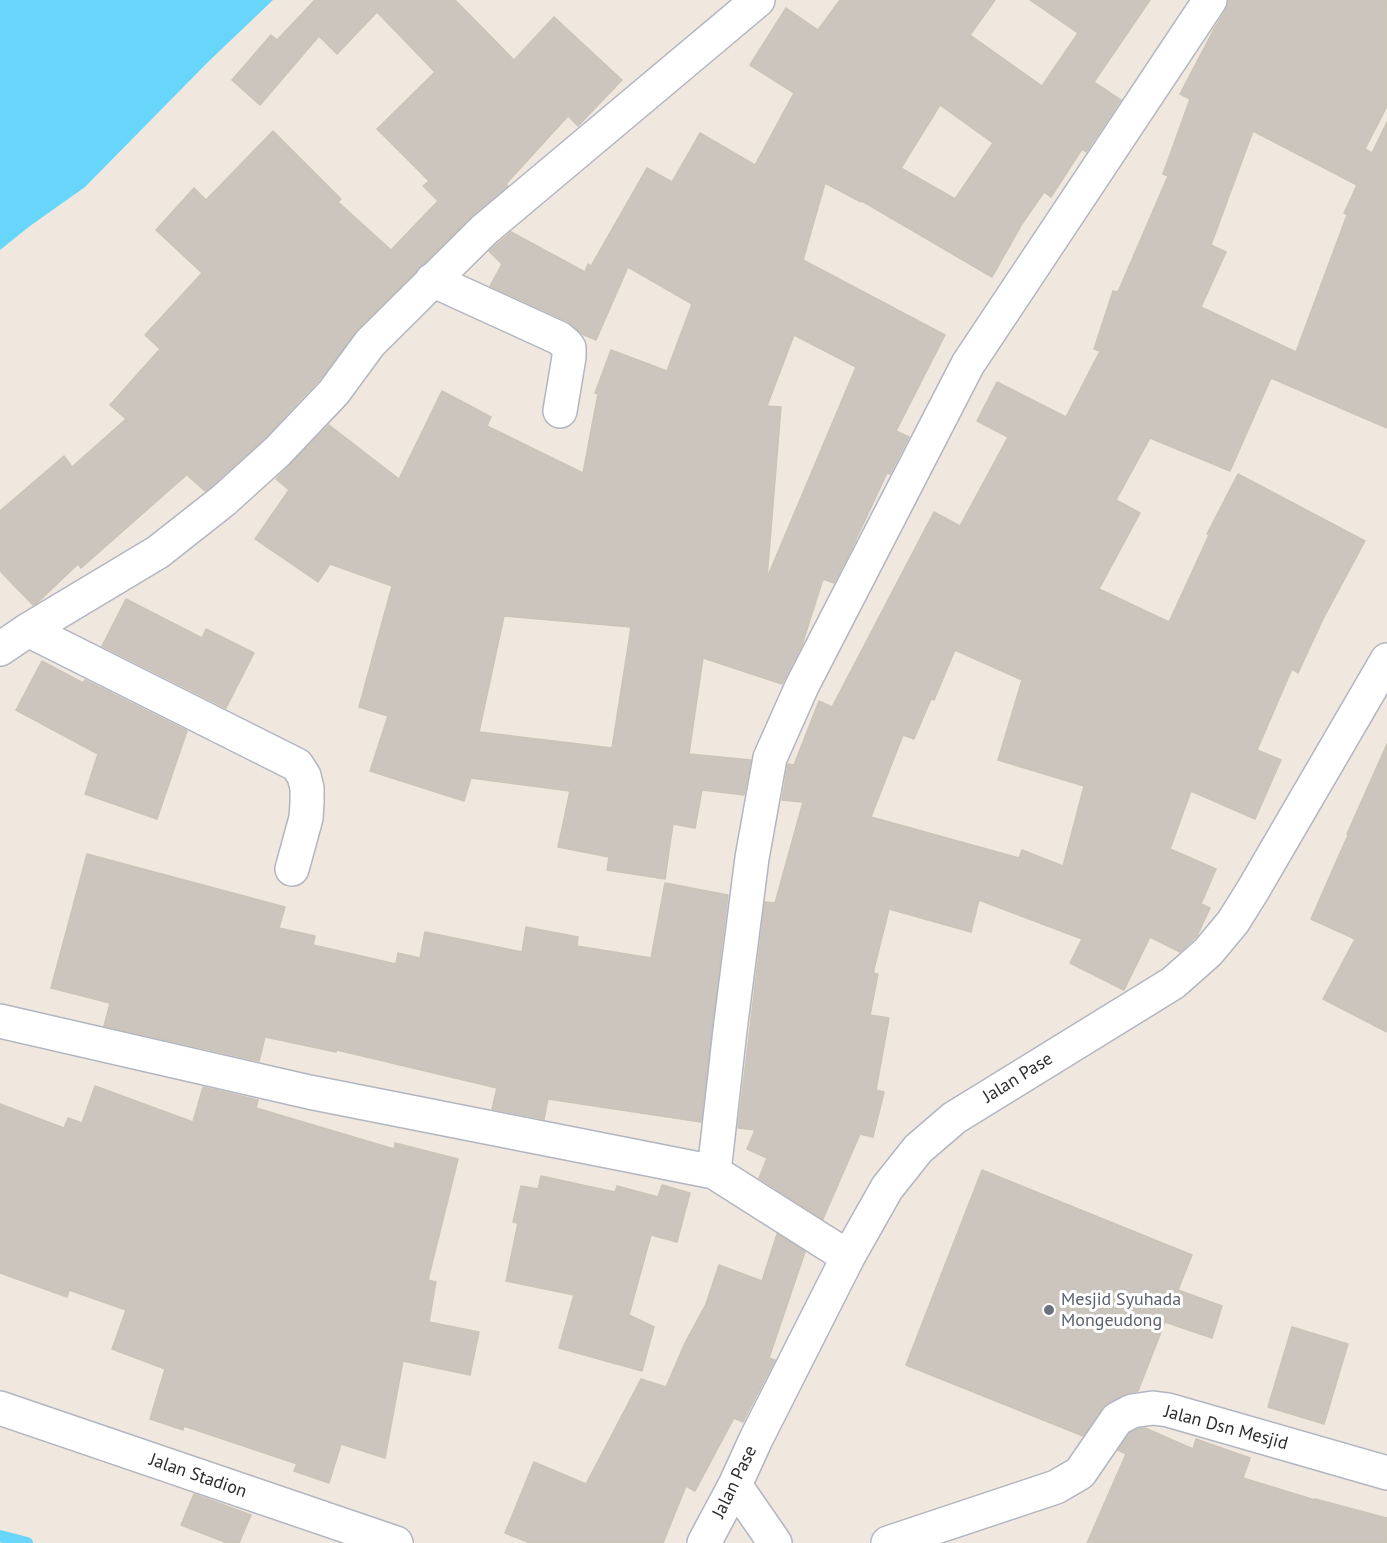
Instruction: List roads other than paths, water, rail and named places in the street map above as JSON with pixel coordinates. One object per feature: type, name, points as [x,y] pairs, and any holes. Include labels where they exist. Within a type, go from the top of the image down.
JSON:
[{"type":"street","points":[[0,649],[158,552],[224,500],[277,452],[334,392],[370,343],[484,230],[758,0]]},
{"type":"street","points":[[714,1172],[752,858],[770,758],[802,686],[968,364],[1210,0]]},
{"type":"street","points":[[432,280],[559,338],[566,344],[569,348],[569,357],[560,411]]},
{"type":"street","points":[[28,630],[297,765],[304,776],[307,803],[306,818],[292,869]]},
{"type":"street","name":"Jalan Pase","points":[[704,1543],[848,1257],[887,1188],[918,1149],[954,1118],[1173,982],[1208,952],[1233,921],[1253,890],[1387,660]]},
{"type":"street","points":[[0,1021],[309,1092],[714,1172],[848,1257]]},
{"type":"street","name":"Jalan Stadion","points":[[0,1408],[396,1543]]},
{"type":"street","name":"Jalan Dsn Mesjid","points":[[888,1543],[1056,1487],[1080,1473],[1117,1419],[1132,1411],[1153,1408],[1168,1410],[1387,1473]]},
{"type":"street","points":[[735,1485],[775,1543]]},
{"type":"water","points":[[0,0],[273,0],[208,62],[85,187],[0,250]]},
{"type":"waterway","points":[[0,1536],[27,1543]]},
{"type":"place","name":"Mesjid Syuhada Mongeudong","points":[[1049,1310]]}]
